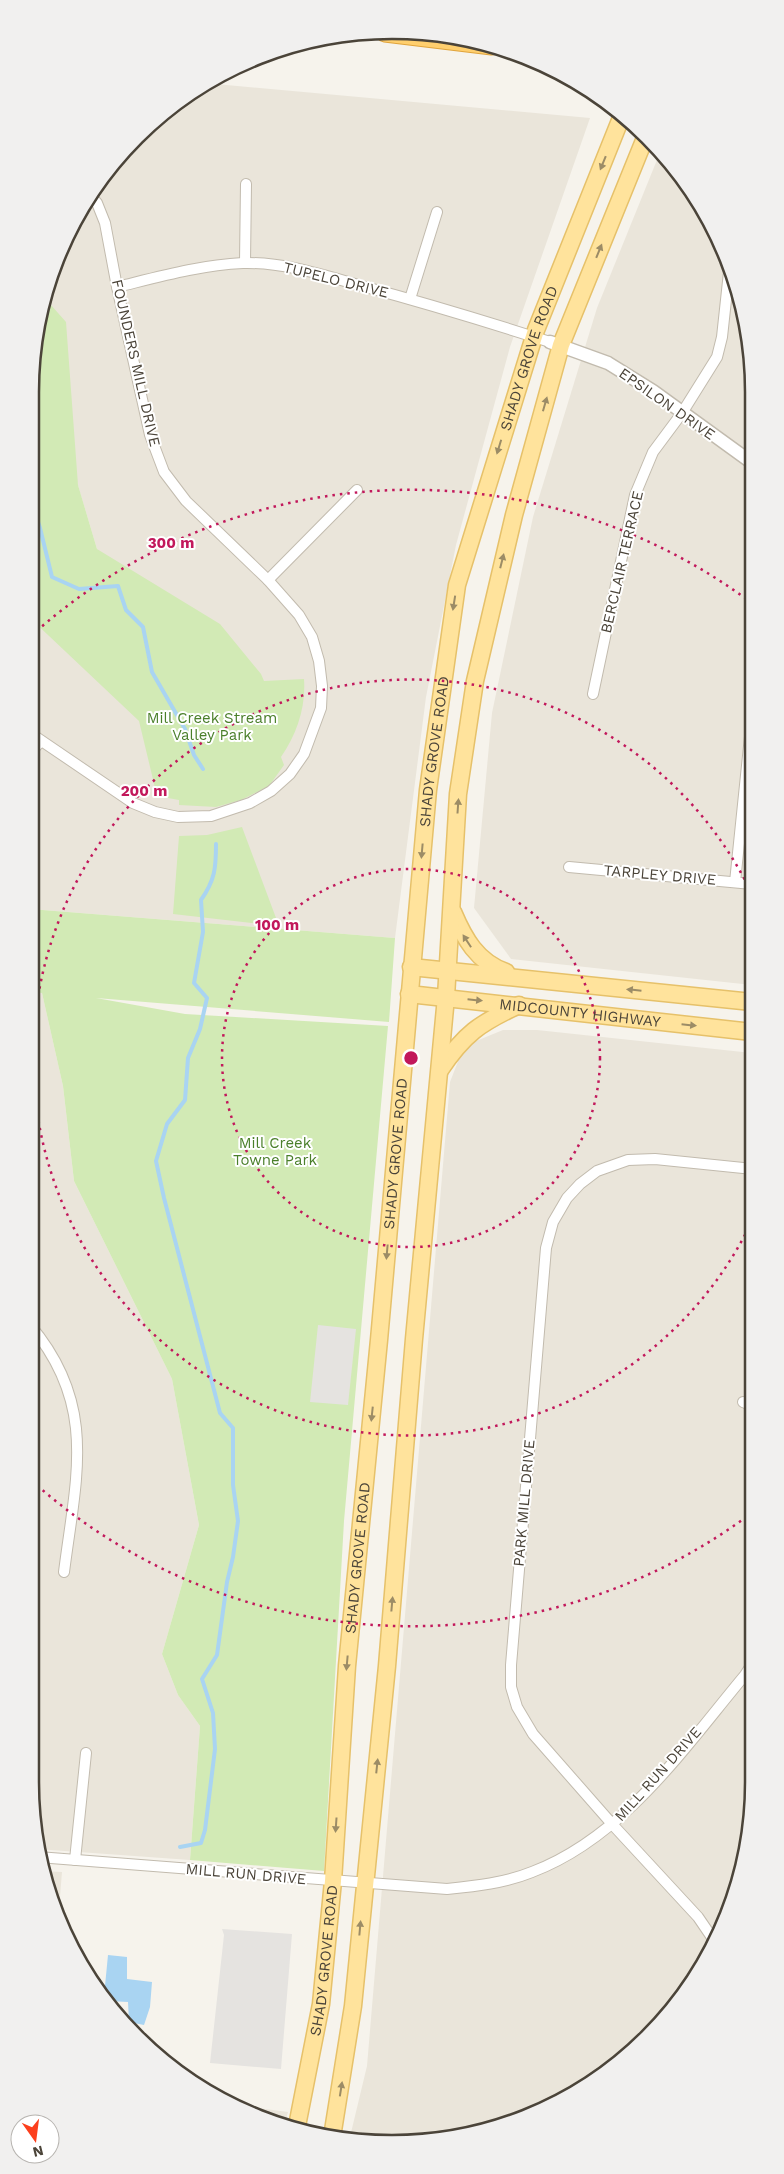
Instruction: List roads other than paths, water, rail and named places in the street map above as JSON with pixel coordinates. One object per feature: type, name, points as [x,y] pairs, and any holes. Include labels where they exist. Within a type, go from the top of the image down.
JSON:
[{"type":"main road","name":"SHADY GROVE ROAD","points":[[298,2122],[322,2004],[333,1881],[347,1666],[379,1340],[411,967],[428,790],[457,585],[534,336],[620,122]]},
{"type":"main road","name":"SHADY GROVE ROAD","points":[[333,2130],[353,2006],[387,1666],[446,997],[458,794],[475,681],[556,343],[643,143]]},
{"type":"main road","points":[[451,908],[460,930],[482,960],[496,969],[520,977]]},
{"type":"main road","name":"MIDCOUNTY HIGHWAY","points":[[411,967],[447,969],[745,1001]]},
{"type":"main road","name":"MIDCOUNTY HIGHWAY","points":[[409,994],[745,1031]]},
{"type":"main road","points":[[439,1072],[452,1052],[470,1032],[490,1018],[519,1005]]},
{"type":"street","points":[[245,263],[246,184]]},
{"type":"street","name":"FOUNDERS MILL DRIVE","points":[[41,741],[134,803],[155,812],[178,817],[211,816],[250,804],[271,791],[290,774],[304,754],[321,708],[322,686],[319,661],[312,637],[299,615],[268,580],[186,501],[164,472],[150,435],[117,287],[105,223],[95,201]]},
{"type":"street","points":[[410,299],[436,212]]},
{"type":"street","name":"TUPELO DRIVE","points":[[117,287],[206,266],[245,263],[290,266],[410,299],[556,343]]},
{"type":"street","name":"BERCLAIR TERRACE","points":[[593,694],[634,496],[653,452],[682,413],[717,358],[722,337],[728,282]]},
{"type":"street","name":"EPSILON DRIVE","points":[[556,343],[608,363],[653,391],[745,458]]},
{"type":"street","points":[[268,580],[356,490]]},
{"type":"street","points":[[735,882],[745,784]]},
{"type":"street","name":"TARPLEY DRIVE","points":[[569,867],[745,883]]},
{"type":"street","name":"PARK MILL DRIVE","points":[[710,1935],[698,1917],[612,1824],[533,1734],[517,1707],[511,1687],[512,1655],[546,1248],[553,1222],[566,1198],[580,1184],[597,1171],[620,1162],[654,1159],[745,1168]]},
{"type":"street","points":[[39,1336],[65,1380],[74,1408],[78,1438],[79,1460],[64,1572]]},
{"type":"street","name":"MILL RUN DRIVE","points":[[48,1858],[447,1889],[492,1884],[531,1872],[558,1861],[588,1843],[612,1824],[664,1772],[745,1674]]},
{"type":"street","points":[[76,1860],[86,1753]]},
{"type":"water","points":[[108,1955],[127,1957],[127,1979],[152,1982],[150,2007],[144,2025],[133,2023],[129,2018],[128,2002],[115,2001],[105,1987]]},
{"type":"waterway","points":[[39,525],[52,577],[79,589],[118,586],[126,610],[143,627],[152,672],[185,729],[194,755],[203,769]]},
{"type":"waterway","points":[[180,1847],[201,1843],[205,1830],[215,1749],[213,1713],[202,1679],[217,1655],[238,1521],[233,1485],[233,1428],[220,1413],[156,1161],[167,1124],[185,1100],[188,1058],[200,1029],[207,998],[194,983],[203,932],[201,900],[214,874],[216,844]]},
{"type":"park label","name":"Mill Creek Stream Valley Park","points":[[212,726]]},
{"type":"park label","name":"Mill Creek Towne Park","points":[[275,1152]]}]
